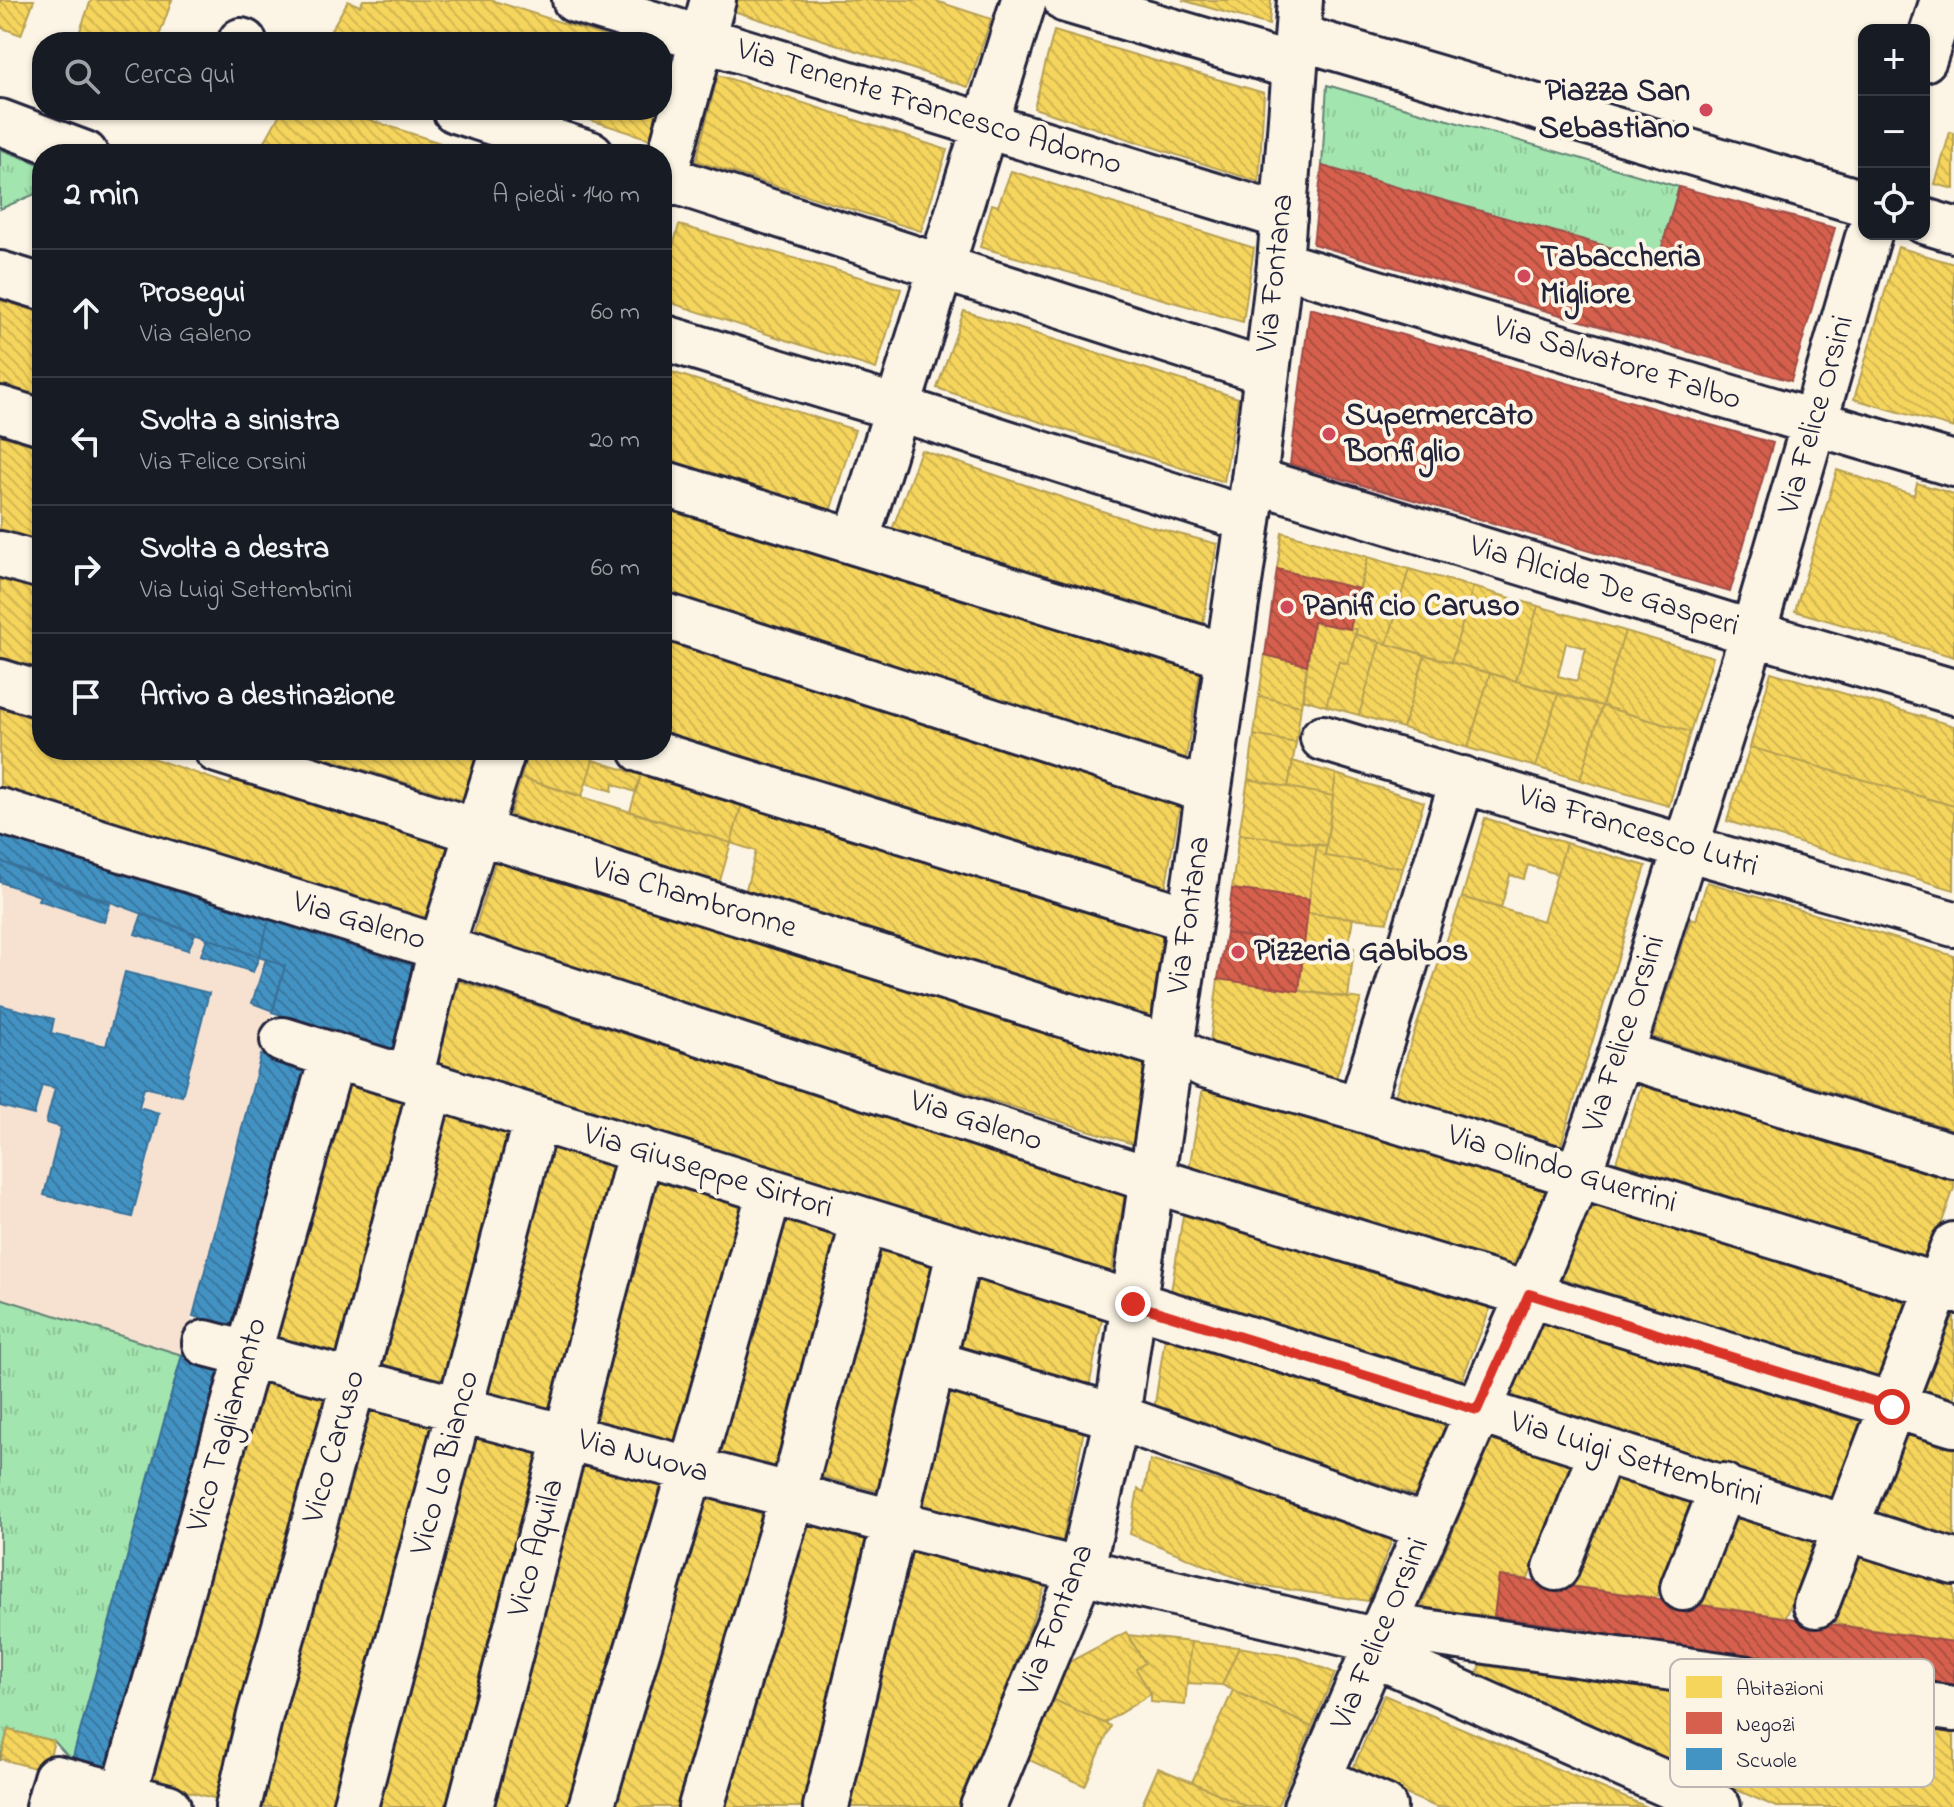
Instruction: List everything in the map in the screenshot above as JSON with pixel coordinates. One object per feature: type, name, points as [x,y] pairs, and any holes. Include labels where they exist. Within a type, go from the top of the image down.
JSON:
[{"type":"street","name":"Via Tenente Francesco Adorno","points":[[575,0],[708,20],[985,125],[1284,217]]},
{"type":"street","points":[[856,542],[1024,0]]},
{"type":"street","points":[[1066,0],[1297,35],[1858,201]]},
{"type":"street","points":[[1930,40],[1943,0]]},
{"type":"street","points":[[672,148],[708,20]]},
{"type":"street","name":"Via Fontana","points":[[983,1807],[1081,1571],[1117,1417],[1251,499],[1280,264],[1297,35]]},
{"type":"street","points":[[486,120],[560,144]]},
{"type":"street","points":[[0,122],[58,144]]},
{"type":"street","points":[[672,183],[1266,372]]},
{"type":"street","points":[[1930,223],[1954,230]]},
{"type":"street","name":"Via Felice Orsini","points":[[1312,1793],[1578,1175],[1621,1054],[1753,633],[1867,240]]},
{"type":"street","name":"Via Salvatore Falbo","points":[[1280,264],[1954,464]]},
{"type":"street","points":[[0,274],[32,284]]},
{"type":"street","name":"Via Alcide De Gasperi","points":[[672,340],[897,408],[1753,633],[1954,692]]},
{"type":"street","points":[[0,409],[32,419]]},
{"type":"street","points":[[672,486],[1227,656]]},
{"type":"street","points":[[0,554],[32,563]]},
{"type":"street","points":[[672,618],[1208,791]]},
{"type":"street","points":[[0,682],[32,692]]},
{"type":"street","name":"Via Francesco Lutri","points":[[1323,738],[1686,848],[1954,924]]},
{"type":"street","points":[[672,759],[1189,919]]},
{"type":"street","name":"Via Chambronne","points":[[249,760],[1171,1048]]},
{"type":"street","name":"Vico Caruso","points":[[238,1807],[260,1715],[354,1381],[420,1082],[441,948],[500,760]]},
{"type":"street","points":[[1360,1109],[1463,779]]},
{"type":"street","name":"Via Galeno","points":[[0,811],[441,948],[1152,1180],[1954,1424]]},
{"type":"street","name":"Via Giuseppe Sirtori","points":[[283,1040],[1133,1304]]},
{"type":"street","name":"Via Olindo Guerrini","points":[[1171,1048],[1205,1065],[1360,1109],[1946,1289]]},
{"type":"street","points":[[1621,1054],[1954,1156]]},
{"type":"street","name":"Vico Tagliamento","points":[[121,1801],[333,1055]]},
{"type":"street","name":"Vico Lo Bianco","points":[[355,1807],[536,1118]]},
{"type":"street","name":"Vico Aquila","points":[[470,1807],[641,1150]]},
{"type":"street","points":[[591,1807],[770,1191]]},
{"type":"street","points":[[701,1807],[792,1496],[864,1220]]},
{"type":"street","points":[[1816,1605],[1892,1407],[1946,1289],[1954,1245]]},
{"type":"street","points":[[826,1807],[960,1249]]},
{"type":"street","name":"Via Luigi Settembrini","points":[[1133,1304],[1723,1486],[1954,1562]]},
{"type":"street","name":"Via Nuova","points":[[205,1343],[1081,1571],[1378,1640]]},
{"type":"street","points":[[932,1363],[1117,1417],[1426,1527]]},
{"type":"street","points":[[1556,1568],[1602,1450]]},
{"type":"street","points":[[1683,1588],[1723,1486]]},
{"type":"street","points":[[1378,1640],[1670,1675]]},
{"type":"street","points":[[1378,1640],[1670,1783]]},
{"type":"street","points":[[1934,1707],[1954,1709]]},
{"type":"street","points":[[1677,1787],[1718,1807]]},
{"type":"street","points":[[52,1792],[168,1807]]},
{"type":"street","points":[[1312,1793],[1384,1807]]},
{"type":"shaded area","points":[[0,861],[285,966],[182,1355],[0,1298]]},
{"type":"green space","points":[[1327,85],[1679,187],[1658,261],[1322,166]]},
{"type":"green space","points":[[0,149],[32,161],[32,195],[0,209]]},
{"type":"green space","points":[[0,1298],[182,1355],[72,1761],[54,1741],[8,1730],[0,1761]]},
{"type":"building: Abitazioni","points":[[0,0],[34,0],[21,35],[0,27]]},
{"type":"building: Abitazioni","points":[[91,0],[172,0],[161,32],[80,32]]},
{"type":"building: Abitazioni","points":[[363,0],[491,0],[591,32],[330,32],[348,1],[360,6]]},
{"type":"building: Abitazioni","points":[[738,0],[933,0],[991,19],[968,87],[734,11]]},
{"type":"building: Abitazioni","points":[[1182,0],[1271,0],[1269,25]]},
{"type":"building: Abitazioni","points":[[1054,31],[1264,93],[1259,182],[1034,108]]},
{"type":"building: Abitazioni","points":[[718,75],[947,150],[921,231],[696,161]]},
{"type":"building: Abitazioni","points":[[277,120],[370,120],[444,144],[263,144]]},
{"type":"building: Abitazioni","points":[[590,120],[659,120],[653,140]]},
{"type":"building: Abitazioni","points":[[1950,132],[1954,133],[1954,189],[1935,184]]},
{"type":"building: Abitazioni","points":[[1011,171],[1254,248],[1243,322],[980,247],[992,204],[998,206]]},
{"type":"building: Abitazioni","points":[[679,225],[901,289],[876,369],[672,303],[672,249]]},
{"type":"building: Abitazioni","points":[[1898,247],[1954,264],[1954,428],[1854,399]]},
{"type":"building: Abitazioni","points":[[0,300],[32,310],[32,399],[0,390]]},
{"type":"building: Abitazioni","points":[[964,311],[1238,398],[1224,482],[937,388]]},
{"type":"building: Abitazioni","points":[[672,372],[855,430],[830,512],[672,461]]},
{"type":"building: Abitazioni","points":[[0,435],[32,445],[32,540],[0,530]]},
{"type":"building: Abitazioni","points":[[921,450],[1141,524],[1217,544],[1202,630],[892,530]]},
{"type":"building: Abitazioni","points":[[1837,470],[1914,495],[1917,483],[1954,494],[1954,657],[1795,611]]},
{"type":"building: Abitazioni","points":[[672,509],[1200,672],[1186,758],[672,597]]},
{"type":"building: Abitazioni","points":[[1282,532],[1368,557],[1359,589],[1277,569]]},
{"type":"building: Abitazioni","points":[[1368,557],[1409,569],[1387,644],[1355,634],[1357,629],[1350,629]]},
{"type":"building: Abitazioni","points":[[1409,569],[1473,587],[1451,662],[1387,644]]},
{"type":"building: Abitazioni","points":[[0,574],[32,584],[32,667],[0,657]]},
{"type":"building: Abitazioni","points":[[1473,587],[1538,606],[1516,681],[1451,662]]},
{"type":"building: Abitazioni","points":[[1538,606],[1625,631],[1602,706],[1516,681]],"holes":[[[1566,643],[1586,648],[1577,681],[1558,676]]]},
{"type":"building: Abitazioni","points":[[1313,622],[1357,629],[1347,664],[1339,661],[1326,706],[1303,699]]},
{"type":"building: Abitazioni","points":[[1625,631],[1713,657],[1690,732],[1602,706]]},
{"type":"building: Abitazioni","points":[[1355,634],[1380,642],[1359,715],[1326,706],[1339,661],[1347,664]]},
{"type":"building: Abitazioni","points":[[1380,642],[1425,655],[1403,728],[1359,715]]},
{"type":"building: Abitazioni","points":[[672,644],[1180,804],[1165,890],[866,793],[672,736]]},
{"type":"building: Abitazioni","points":[[1265,655],[1307,665],[1301,706],[1259,696]]},
{"type":"building: Abitazioni","points":[[1425,655],[1490,673],[1468,748],[1403,728]]},
{"type":"building: Abitazioni","points":[[1771,672],[1954,726],[1954,806],[1750,747]]},
{"type":"building: Abitazioni","points":[[1490,673],[1558,694],[1536,767],[1468,748]]},
{"type":"building: Abitazioni","points":[[1558,694],[1602,706],[1580,780],[1536,767]]},
{"type":"building: Abitazioni","points":[[1259,696],[1301,706],[1296,743],[1254,735]]},
{"type":"building: Abitazioni","points":[[1602,706],[1690,732],[1669,806],[1580,780]]},
{"type":"building: Abitazioni","points":[[0,707],[32,718],[32,760],[158,760],[230,785],[232,777],[452,846],[427,925],[0,790]]},
{"type":"building: Abitazioni","points":[[1254,735],[1296,743],[1288,787],[1248,779]]},
{"type":"building: Abitazioni","points":[[1750,747],[1954,806],[1954,890],[1727,821]]},
{"type":"building: Abitazioni","points":[[333,760],[478,760],[465,801]]},
{"type":"building: Abitazioni","points":[[526,760],[593,760],[582,796],[521,778]]},
{"type":"building: Abitazioni","points":[[593,760],[641,775],[635,792],[613,784],[612,791],[586,783]]},
{"type":"building: Abitazioni","points":[[1293,761],[1336,774],[1333,796],[1288,787]]},
{"type":"building: Abitazioni","points":[[647,771],[743,800],[731,843],[630,811],[641,775],[645,776]]},
{"type":"building: Abitazioni","points":[[1336,774],[1424,802],[1403,868],[1325,856]]},
{"type":"building: Abitazioni","points":[[521,778],[731,843],[719,884],[510,815]]},
{"type":"building: Abitazioni","points":[[1248,779],[1333,796],[1326,846],[1239,834]]},
{"type":"building: Abitazioni","points":[[743,800],[1163,933],[1151,1019],[745,893],[756,851],[731,843]]},
{"type":"building: Abitazioni","points":[[1485,818],[1566,843],[1557,874],[1528,865],[1524,879],[1510,875],[1501,908],[1462,897]]},
{"type":"building: Abitazioni","points":[[1239,834],[1317,844],[1309,899],[1232,889]]},
{"type":"building: Abitazioni","points":[[1566,843],[1646,866],[1559,1151],[1483,1128],[1485,1122],[1395,1096],[1462,897],[1543,921]]},
{"type":"building: Abitazioni","points":[[1317,844],[1326,846],[1325,856],[1403,868],[1387,922],[1307,913]]},
{"type":"building: Abitazioni","points":[[496,860],[1146,1061],[1133,1144],[472,939]]},
{"type":"building: Abitazioni","points":[[1707,882],[1954,956],[1954,1130],[1653,1037],[1691,918],[1696,920]]},
{"type":"building: Abitazioni","points":[[1307,913],[1353,918],[1348,946],[1354,948],[1348,998],[1299,991]]},
{"type":"building: Abitazioni","points":[[1218,979],[1361,999],[1336,1078],[1210,1042]]},
{"type":"building: Abitazioni","points":[[459,981],[1125,1193],[1111,1275],[434,1067]]},
{"type":"building: Abitazioni","points":[[341,1078],[411,1100],[342,1356],[270,1336]]},
{"type":"building: Abitazioni","points":[[1642,1083],[1954,1181],[1929,1259],[1616,1162]]},
{"type":"building: Abitazioni","points":[[1203,1087],[1547,1188],[1513,1266],[1189,1169]]},
{"type":"building: Abitazioni","points":[[438,1109],[520,1136],[452,1386],[368,1363]]},
{"type":"building: Abitazioni","points":[[543,1142],[620,1165],[556,1413],[477,1394]]},
{"type":"building: Abitazioni","points":[[646,1175],[749,1209],[683,1446],[584,1418]]},
{"type":"building: Abitazioni","points":[[1590,1200],[1911,1299],[1880,1379],[1557,1277]]},
{"type":"building: Abitazioni","points":[[1183,1215],[1491,1307],[1460,1384],[1420,1368],[1171,1292]]},
{"type":"building: Abitazioni","points":[[775,1219],[845,1237],[782,1471],[712,1450]]},
{"type":"building: Abitazioni","points":[[870,1248],[940,1268],[886,1493],[808,1473]]},
{"type":"building: Abitazioni","points":[[967,1276],[1102,1319],[1088,1393],[947,1356]]},
{"type":"building: Abitazioni","points":[[1949,1312],[1954,1314],[1954,1402],[1919,1391]]},
{"type":"building: Abitazioni","points":[[1541,1322],[1862,1422],[1833,1500],[1507,1396]]},
{"type":"building: Abitazioni","points":[[1165,1337],[1447,1424],[1417,1496],[1154,1410]]},
{"type":"building: Abitazioni","points":[[259,1376],[335,1396],[225,1801],[140,1779]]},
{"type":"building: Abitazioni","points":[[942,1381],[1086,1419],[1062,1543],[909,1503]]},
{"type":"building: Abitazioni","points":[[359,1403],[443,1425],[343,1807],[252,1807]]},
{"type":"building: Abitazioni","points":[[467,1431],[547,1452],[454,1807],[369,1807]]},
{"type":"building: Abitazioni","points":[[1904,1434],[1954,1449],[1954,1538],[1874,1513]]},
{"type":"building: Abitazioni","points":[[1492,1439],[1572,1465],[1528,1579],[1499,1576],[1494,1617],[1421,1607]]},
{"type":"building: Abitazioni","points":[[574,1460],[669,1483],[577,1807],[484,1807]]},
{"type":"building: Abitazioni","points":[[1150,1460],[1394,1535],[1368,1601],[1251,1584],[1130,1534],[1138,1489],[1144,1492]]},
{"type":"building: Abitazioni","points":[[1613,1475],[1694,1502],[1656,1598],[1570,1586]]},
{"type":"building: Abitazioni","points":[[696,1489],[778,1513],[693,1807],[603,1807]]},
{"type":"building: Abitazioni","points":[[1730,1513],[1818,1540],[1786,1617],[1698,1604]]},
{"type":"building: Abitazioni","points":[[797,1517],[875,1538],[809,1807],[717,1807]]},
{"type":"building: Abitazioni","points":[[901,1542],[1047,1581],[961,1807],[839,1807]]},
{"type":"building: Abitazioni","points":[[1856,1552],[1954,1582],[1954,1642],[1835,1624]]},
{"type":"building: Abitazioni","points":[[1126,1632],[1145,1663],[1136,1669],[1151,1694],[1104,1723],[1046,1696],[1069,1662]]},
{"type":"building: Abitazioni","points":[[1128,1635],[1191,1642],[1185,1705],[1151,1702],[1151,1694],[1136,1669],[1145,1663]]},
{"type":"building: Abitazioni","points":[[1191,1642],[1239,1647],[1222,1685],[1187,1683]]},
{"type":"building: Abitazioni","points":[[1239,1647],[1299,1658],[1335,1673],[1312,1727],[1222,1685]]},
{"type":"building: Abitazioni","points":[[1480,1665],[1670,1691],[1670,1761],[1476,1677]]},
{"type":"building: Abitazioni","points":[[1233,1690],[1312,1727],[1277,1807],[1248,1807],[1192,1782]]},
{"type":"building: Abitazioni","points":[[1384,1695],[1647,1807],[1436,1807],[1352,1771]]},
{"type":"building: Abitazioni","points":[[1046,1696],[1111,1726],[1085,1786],[1021,1756]]},
{"type":"building: Abitazioni","points":[[8,1730],[54,1741],[46,1771],[1,1759]]},
{"type":"building: Abitazioni","points":[[1934,1730],[1954,1733],[1954,1807],[1776,1807],[1730,1787],[1934,1787]]},
{"type":"building: Abitazioni","points":[[1158,1768],[1192,1782],[1248,1807],[1141,1807]]},
{"type":"building: Negozi","points":[[1322,166],[1658,261],[1679,187],[1835,228],[1791,381],[1313,244]]},
{"type":"building: Negozi","points":[[1310,308],[1773,443],[1730,592],[1290,464]]},
{"type":"building: Negozi","points":[[1277,569],[1359,589],[1350,629],[1313,622],[1307,665],[1265,655]]},
{"type":"building: Negozi","points":[[1232,889],[1309,899],[1304,946],[1226,933]]},
{"type":"building: Negozi","points":[[1226,933],[1304,946],[1299,991],[1218,979]]},
{"type":"building: Negozi","points":[[1499,1576],[1954,1642],[1954,1686],[1934,1683],[1934,1659],[1763,1659],[1586,1634],[1587,1629],[1494,1617]]},
{"type":"building: Scuole","points":[[0,835],[269,920],[259,957],[0,861]]},
{"type":"building: Scuole","points":[[0,861],[110,904],[104,922],[38,900],[40,896],[0,882]]},
{"type":"building: Scuole","points":[[142,914],[195,934],[188,950],[135,934]]},
{"type":"building: Scuole","points":[[269,920],[416,967],[404,1005],[412,1007],[398,1051],[272,1012],[285,966],[259,957]]},
{"type":"building: Scuole","points":[[207,938],[259,957],[253,972],[201,955]]},
{"type":"building: Scuole","points":[[266,959],[285,966],[273,1011],[252,1003]]},
{"type":"building: Scuole","points":[[125,972],[209,993],[182,1096],[144,1087],[139,1107],[159,1113],[132,1217],[44,1195],[61,1127],[46,1123],[55,1088],[42,1085],[34,1115],[0,1106],[0,1005],[54,1019],[51,1033],[106,1046]]},
{"type":"building: Scuole","points":[[261,1055],[315,1070],[242,1329],[193,1316]]},
{"type":"building: Scuole","points":[[182,1355],[230,1367],[118,1773],[72,1761]]},
{"type":"place","name":"Piazza San Sebastiano","points":[[1706,110]]},
{"type":"place","name":"Tabaccheria Migliore","points":[[1524,276]]},
{"type":"place","name":"Supermercato Bonfiglio","points":[[1329,434]]},
{"type":"place","name":"Panificio Caruso","points":[[1287,607]]},
{"type":"place","name":"Pizzeria Gabibos","points":[[1238,952]]},
{"type":"route","points":[[1133,1304],[1477,1410],[1529,1294],[1892,1407]]}]
